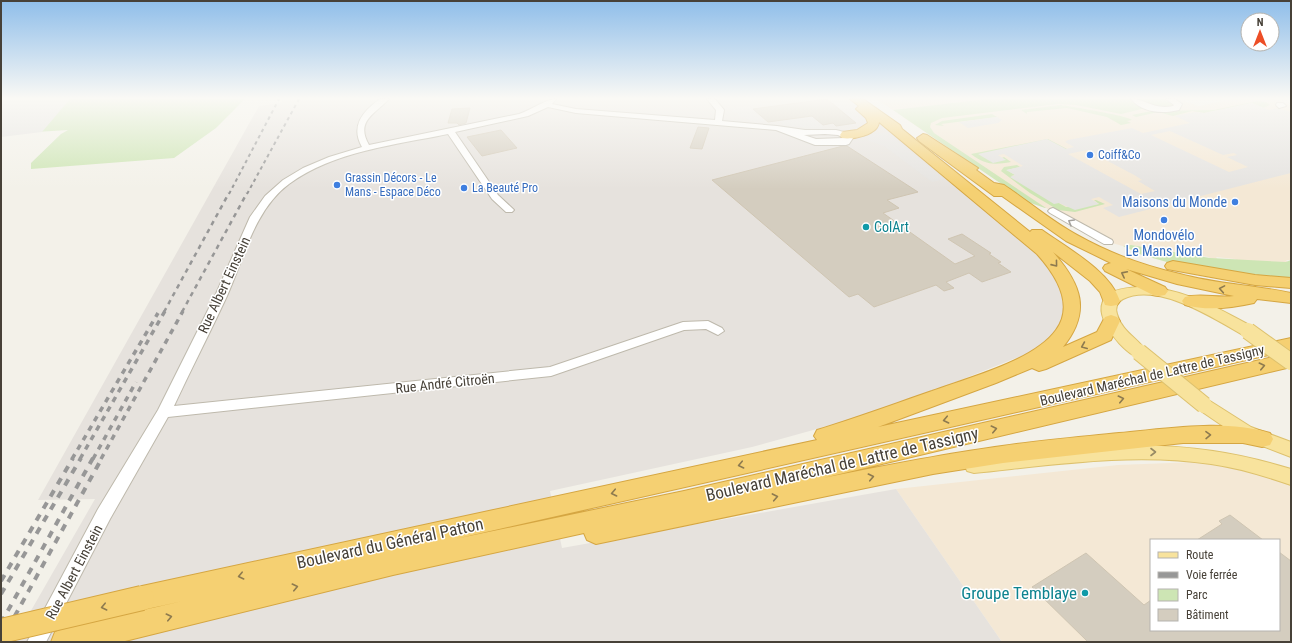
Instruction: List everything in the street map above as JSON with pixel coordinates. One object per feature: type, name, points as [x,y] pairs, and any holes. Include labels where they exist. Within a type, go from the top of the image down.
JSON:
[{"type":"highway","points":[[846,135],[862,132],[867,129]]},
{"type":"highway","points":[[895,129],[1096,277],[1108,291],[1110,301]]},
{"type":"highway","points":[[779,457],[803,442],[861,424],[1010,370],[1051,347],[1059,340],[1068,325],[1073,310],[1072,297],[1060,271],[1043,251],[895,129]]},
{"type":"highway","points":[[912,129],[1074,247],[1128,277],[1159,291]]},
{"type":"highway","points":[[960,164],[978,171],[1025,202],[1053,211]]},
{"type":"highway","points":[[990,186],[999,188],[1072,238],[1142,269],[1204,286],[1290,293]]},
{"type":"highway","points":[[1108,242],[1138,255],[1196,271],[1255,280],[1290,293]]},
{"type":"highway","points":[[1191,301],[1219,303],[1290,293]]},
{"type":"highway","points":[[940,396],[1016,374],[1089,344],[1104,336],[1111,321]]},
{"type":"highway","name":"Boulevard Maréchal de Lattre de Tassigny","points":[[779,457],[1291,344]]},
{"type":"highway","name":"Boulevard Maréchal de Lattre de Tassigny","points":[[393,564],[684,501],[1291,361]]},
{"type":"highway","points":[[393,564],[464,559],[933,464],[1003,454],[1183,435],[1243,435],[1262,439]]},
{"type":"highway","name":"Boulevard du Général Patton","points":[[1,631],[142,598],[779,457]]},
{"type":"highway","name":"Boulevard du Général Patton","points":[[65,642],[393,564]]},
{"type":"main road","points":[[1291,361],[1248,331],[1191,301],[1159,291],[1146,290],[1128,292],[1115,297],[1110,301],[1108,311],[1111,321],[1117,330],[1140,352],[1204,405],[1235,425],[1262,439],[1291,450]]},
{"type":"main road","points":[[933,464],[955,468],[1117,453],[1188,453],[1221,458],[1291,477]]},
{"type":"street","points":[[359,129],[361,140],[367,148]]},
{"type":"street","name":"Rue Albert Einstein","points":[[36,642],[104,514],[164,412],[221,296],[255,216],[268,198],[286,182],[306,170],[332,159],[367,148],[459,129]]},
{"type":"street","points":[[781,129],[808,136],[821,144],[846,142],[849,138],[846,135]]},
{"type":"street","points":[[450,131],[495,197],[508,210]]},
{"type":"street","points":[[1053,211],[1108,242]]},
{"type":"street","name":"Rue André Citroën","points":[[164,412],[550,371],[683,326],[708,325],[718,331]]},
{"type":"shaded area","points":[[1,129],[45,129],[42,132],[1,137]]},
{"type":"shaded area","points":[[246,129],[888,129],[1042,256],[1069,298],[1061,329],[1046,343],[1029,353],[885,410],[752,447],[550,491],[562,548],[896,489],[1002,642],[13,642],[95,499],[38,500]]},
{"type":"shaded area","points":[[921,129],[1291,129],[1291,260],[1286,260],[1291,266],[1243,266],[1235,259],[1216,257],[1218,260],[1211,260],[1209,257],[1131,245],[1123,246],[1108,242],[1046,208],[1028,202]]},
{"type":"shaded area","points":[[1127,129],[1134,129],[1143,133],[1162,129],[1291,129],[1291,173],[1119,217],[1103,208],[1113,205],[1099,197],[1091,199],[1099,204],[1075,210],[1059,203],[1054,204],[1010,177],[1015,175],[1006,170],[1023,166],[1004,154],[998,155],[1006,160],[993,163],[978,154],[1047,139],[1066,149],[1074,147],[1065,142],[1068,140]],"holes":[[[1170,131],[1223,155],[1234,153],[1237,155],[1227,157],[1248,167],[1229,172],[1151,135]],[[1087,150],[1142,180],[1138,181],[1155,191],[1141,194],[1068,154]]]},
{"type":"shaded area","points":[[886,132],[945,179],[932,182],[884,146],[869,141],[867,136]]},
{"type":"shaded area","points":[[1196,462],[1257,472],[1291,484],[1291,642],[1002,642],[896,489],[1118,465]]},
{"type":"green space","points":[[38,129],[215,129],[174,158],[31,169],[31,163],[61,134],[68,130],[36,132]]},
{"type":"green space","points":[[921,129],[931,129],[934,133],[1046,208],[1028,202]]},
{"type":"green space","points":[[1048,139],[1067,149],[979,154],[1006,160],[1002,158],[1004,157],[1011,162],[1000,164],[985,162],[971,154]]},
{"type":"green space","points":[[1017,165],[1020,167],[1007,170],[1015,175],[1011,176],[1066,207],[1099,204],[1094,200],[1105,204],[1075,212],[1058,210],[1030,193],[1001,171],[1004,167]]},
{"type":"green space","points":[[1131,245],[1210,258],[1286,262],[1291,260],[1291,281],[1181,266],[1142,255],[1123,246]]},
{"type":"building","points":[[697,129],[709,129],[702,149],[690,148]]},
{"type":"building","points":[[501,130],[517,148],[482,156],[467,137]]},
{"type":"building","name":"ColArt","points":[[847,146],[918,192],[887,200],[899,208],[883,213],[955,264],[975,256],[948,239],[962,234],[991,253],[989,254],[1001,262],[998,263],[1011,272],[982,282],[969,273],[946,282],[954,288],[944,291],[936,285],[874,307],[858,294],[849,297],[712,180]]},
{"type":"building","points":[[1230,515],[1262,539],[1199,539],[1222,524],[1219,521]]},
{"type":"building","name":"Groupe Temblaye","points":[[1086,553],[1144,605],[1150,601],[1150,631],[1280,631],[1280,553],[1291,561],[1291,642],[1088,642],[1032,587]]},
{"type":"railway","points":[[229,194],[263,129]]},
{"type":"railway","points":[[247,194],[283,129]]},
{"type":"railway","points":[[164,312],[229,193]]},
{"type":"railway","points":[[182,312],[247,193]]},
{"type":"railway","points":[[80,459],[165,311]]},
{"type":"railway","points":[[101,459],[183,311]]},
{"type":"railway","points":[[72,459],[158,313]]},
{"type":"railway","points":[[93,459],[136,382]]},
{"type":"railway","points":[[1,581],[73,458]]},
{"type":"railway","points":[[1,594],[81,458]]},
{"type":"railway","points":[[1,623],[93,458]]},
{"type":"railway","points":[[1,641],[102,458]]},
{"type":"place","name":"Coiff&Co","points":[[1090,155]]},
{"type":"place","name":"Grassin Décors - Le Mans - Espace Déco","points":[[337,185]]},
{"type":"place","name":"La Beauté Pro","points":[[464,188]]},
{"type":"place","name":"Maisons du Monde","points":[[1235,202]]},
{"type":"place","name":"Mondovélo Le Mans Nord","points":[[1164,220]]},
{"type":"place","name":"ColArt","points":[[866,227]]},
{"type":"place","name":"Groupe Temblaye","points":[[1085,593]]}]
